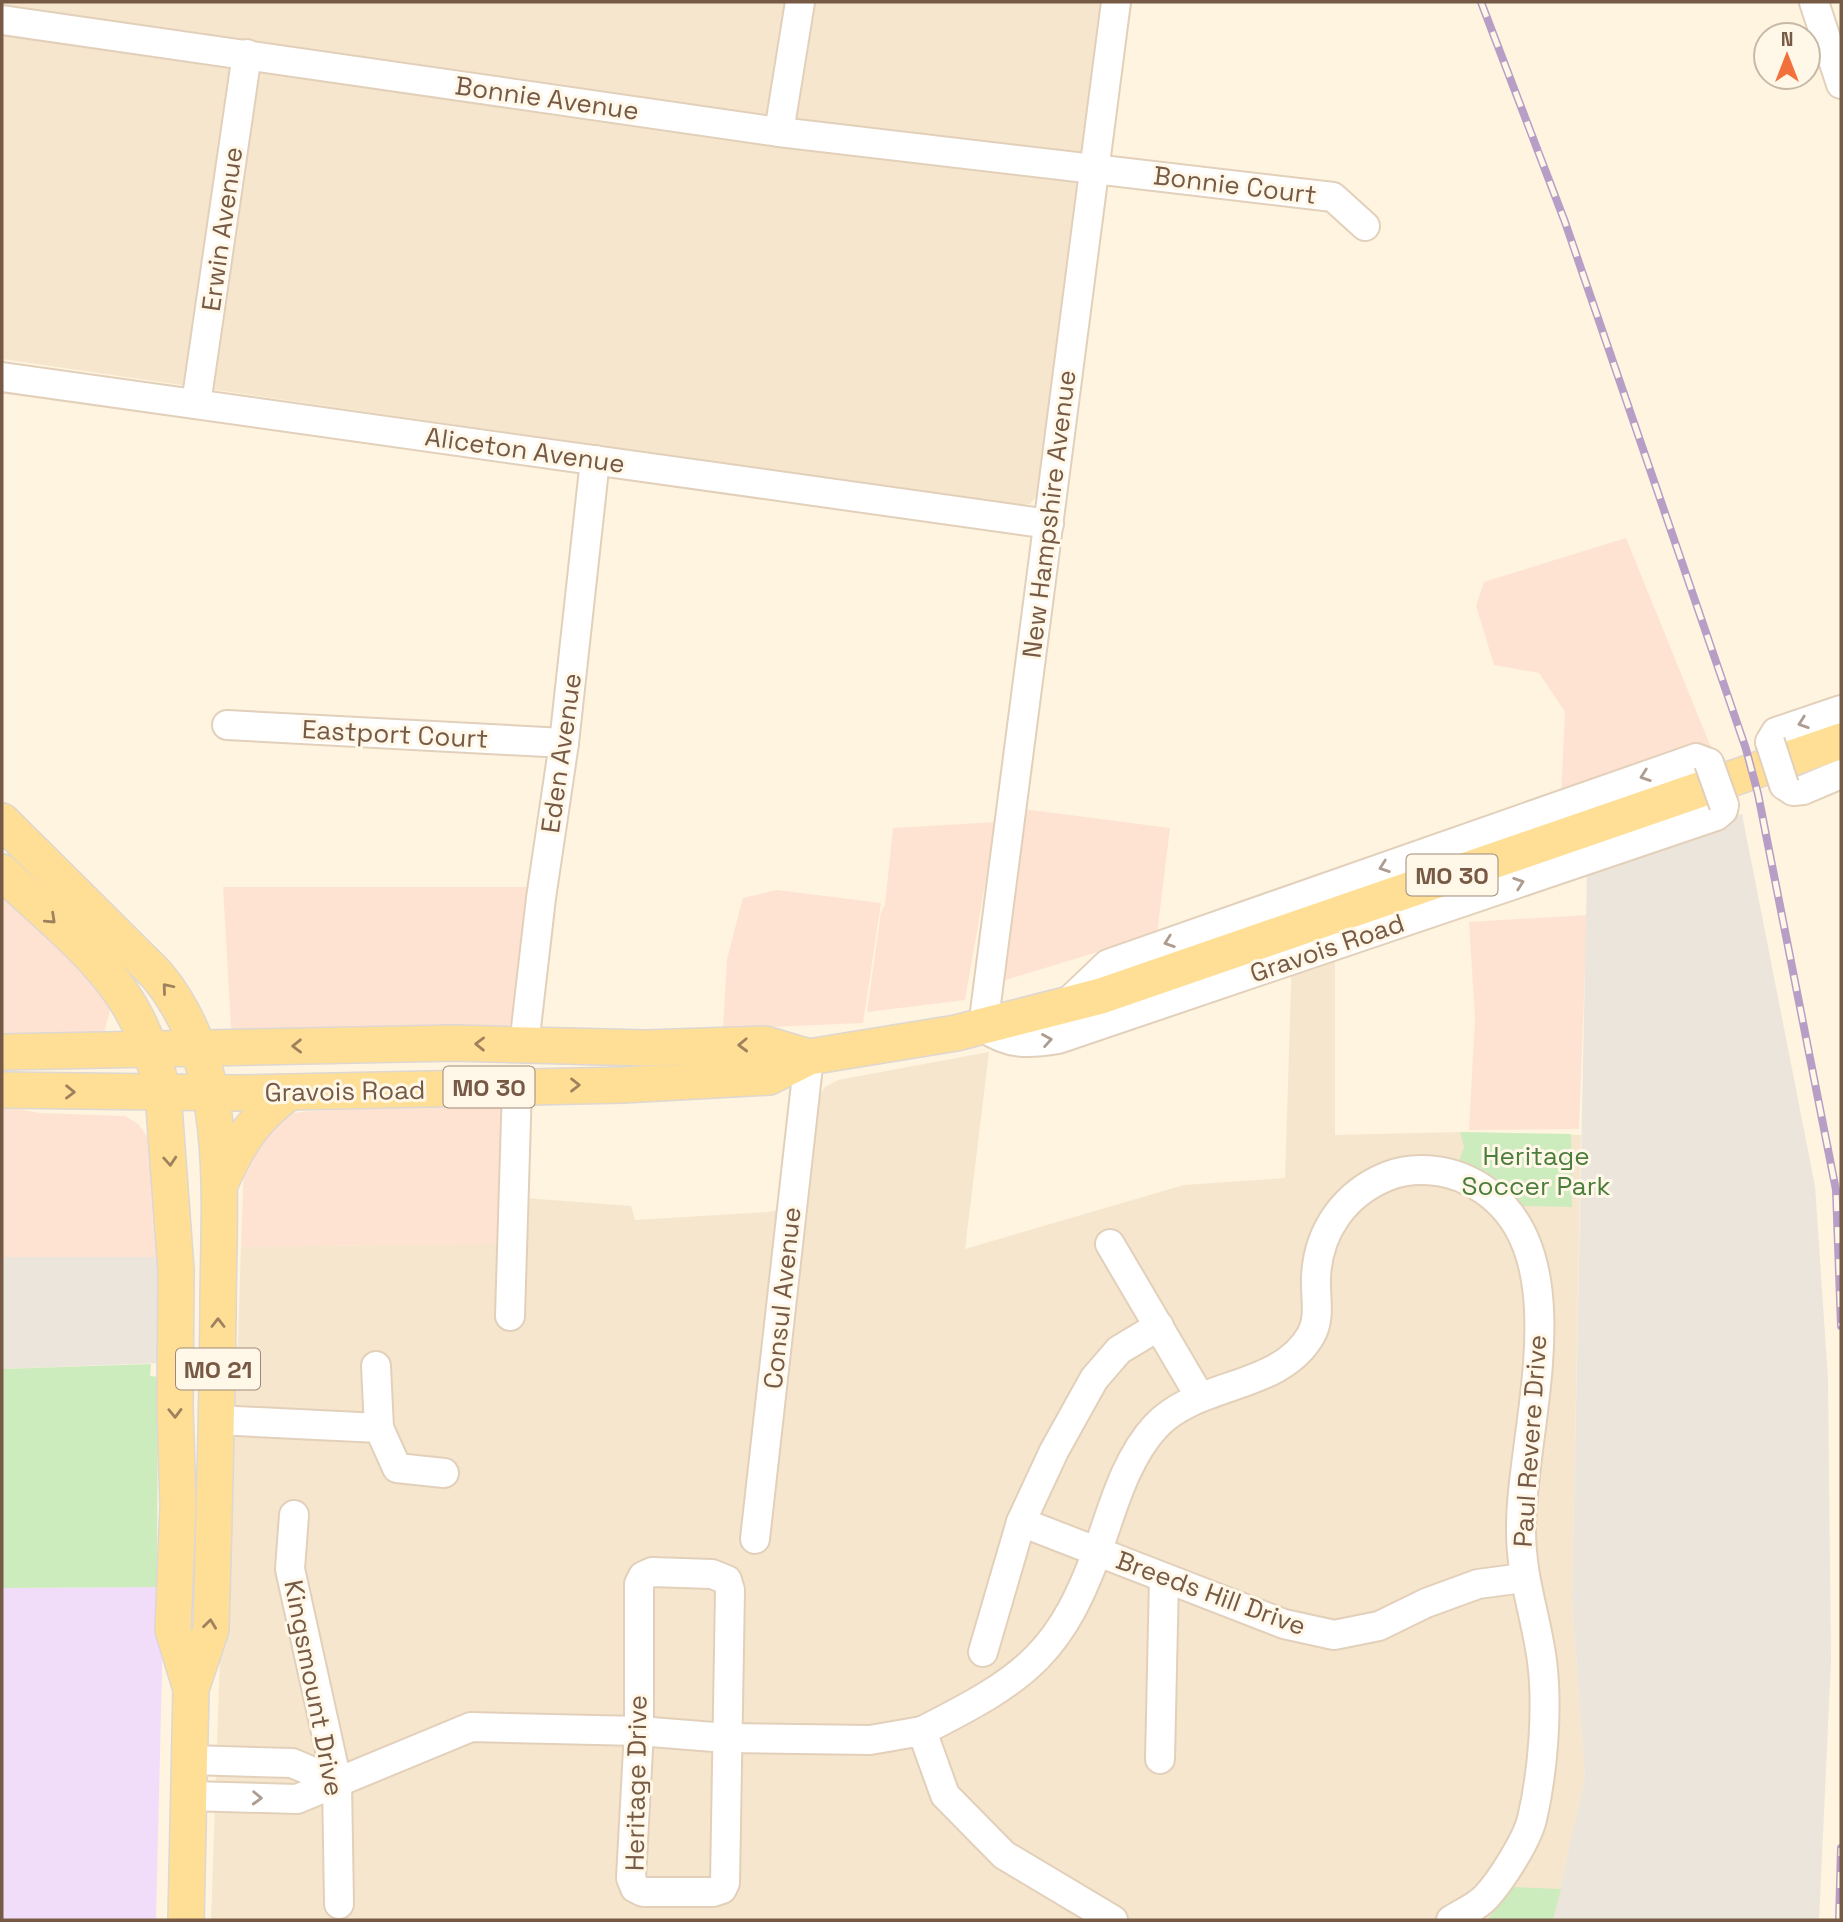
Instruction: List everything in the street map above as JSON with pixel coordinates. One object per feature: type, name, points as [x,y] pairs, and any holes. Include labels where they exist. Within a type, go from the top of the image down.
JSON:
[{"type":"main road","name":"Gravois Road","points":[[2,1090],[289,1092],[636,1085],[769,1077],[810,1056],[983,1027],[1063,1007],[1841,741]]},
{"type":"main road","points":[[2,821],[157,975],[179,1001],[198,1048]]},
{"type":"main road","points":[[2,872],[112,981],[128,1004],[148,1049]]},
{"type":"main road","name":"Gravois Road","points":[[2,1052],[454,1043],[646,1048],[765,1044],[810,1056]]},
{"type":"main road","name":"MO 21","points":[[186,1920],[191,1689],[211,1629],[220,1185],[210,1093],[198,1048]]},
{"type":"main road","name":"MO 21","points":[[148,1049],[163,1093],[176,1270],[177,1506],[173,1630],[191,1689]]},
{"type":"main road","points":[[220,1185],[256,1118],[289,1092]]},
{"type":"street","points":[[779,132],[800,2]]},
{"type":"street","name":"New Hampshire Avenue","points":[[983,1027],[1116,2]]},
{"type":"street","points":[[1814,2],[1841,84]]},
{"type":"street","name":"Bonnie Avenue","points":[[2,20],[779,132],[1094,168]]},
{"type":"street","name":"Erwin Avenue","points":[[196,404],[247,54]]},
{"type":"street","name":"Bonnie Court","points":[[1094,168],[1333,197],[1366,226]]},
{"type":"street","name":"Aliceton Avenue","points":[[2,377],[1049,524]]},
{"type":"street","name":"Eden Avenue","points":[[524,1045],[541,898],[564,743],[596,460]]},
{"type":"street","points":[[1841,710],[1776,732],[1770,742],[1784,785],[1793,792],[1841,774]]},
{"type":"street","name":"Eastport Court","points":[[227,725],[564,743]]},
{"type":"street","name":"Gravois Road","points":[[983,1027],[1002,1040],[1034,1043],[1058,1039],[1716,816],[1723,810],[1724,805],[1709,763],[1696,758],[1689,760],[1108,964],[1063,1007]]},
{"type":"street","name":"Consul Avenue","points":[[755,1539],[810,1056]]},
{"type":"street","points":[[510,1316],[517,1086]]},
{"type":"street","name":"Paul Revere Drive","points":[[188,1796],[298,1799],[471,1727],[639,1731],[726,1738],[870,1740],[922,1731],[990,1697],[1037,1660],[1060,1633],[1083,1590],[1136,1452],[1158,1424],[1200,1397],[1291,1360],[1311,1335],[1317,1320],[1316,1278],[1320,1244],[1350,1196],[1390,1175],[1418,1170],[1457,1175],[1480,1186],[1503,1207],[1524,1235],[1533,1268],[1538,1322],[1538,1384],[1521,1526],[1523,1578],[1542,1661],[1542,1735],[1531,1823],[1485,1899],[1451,1920]]},
{"type":"street","points":[[1110,1244],[1200,1397]]},
{"type":"street","points":[[983,1651],[1021,1522],[1054,1451],[1094,1379],[1119,1350],[1159,1326]]},
{"type":"street","points":[[376,1366],[379,1427],[397,1468],[444,1473]]},
{"type":"street","points":[[216,1420],[379,1427]]},
{"type":"street","name":"Kingsmount Drive","points":[[294,1515],[290,1569],[337,1782],[338,1904]]},
{"type":"street","name":"Breeds Hill Drive","points":[[1021,1522],[1284,1624],[1334,1635],[1379,1626],[1426,1603],[1478,1584],[1523,1578]]},
{"type":"street","name":"Heritage Drive","points":[[652,1572],[712,1574],[727,1580],[730,1590],[726,1738],[725,1883],[722,1889],[643,1892],[635,1888],[631,1878],[639,1731],[639,1584],[643,1576],[652,1572]]},
{"type":"street","points":[[1160,1759],[1164,1578]]},
{"type":"street","points":[[922,1731],[945,1795],[1003,1855],[1113,1920]]},
{"type":"street","points":[[190,1760],[292,1763],[337,1782]]},
{"type":"shaded area","points":[[2,2],[1108,2],[1042,490],[1030,504],[1015,506],[2,359]]},
{"type":"shaded area","points":[[1626,538],[1712,750],[1561,796],[1565,712],[1539,673],[1494,665],[1476,606],[1484,582]]},
{"type":"shaded area","points":[[1023,809],[1170,828],[1157,934],[1002,981]]},
{"type":"shaded area","points":[[1742,814],[1815,1186],[1828,1379],[1831,1661],[1819,1920],[1553,1920],[1585,1777],[1572,1602],[1587,870]]},
{"type":"shaded area","points":[[996,822],[965,1000],[867,1012],[881,912],[885,905],[893,828]]},
{"type":"shaded area","points":[[2,887],[112,1004],[103,1036],[2,1040]]},
{"type":"shaded area","points":[[223,887],[531,887],[514,1018],[508,1027],[239,1033],[231,1027]]},
{"type":"shaded area","points":[[777,890],[881,903],[863,1023],[723,1029],[727,959],[743,898]]},
{"type":"shaded area","points":[[1587,915],[1579,1129],[1469,1130],[1475,1018],[1469,922]]},
{"type":"shaded area","points":[[1335,943],[1335,1135],[1460,1132],[1581,1135],[1572,1602],[1585,1777],[1553,1920],[211,1920],[230,1365],[238,1344],[241,1247],[520,1243],[525,1198],[631,1206],[635,1220],[768,1212],[806,1204],[820,1095],[825,1087],[838,1080],[989,1052],[965,1249],[1184,1185],[1285,1178],[1292,956]]},
{"type":"shaded area","points":[[421,1101],[509,1101],[502,1244],[241,1247],[244,1161],[281,1114]]},
{"type":"shaded area","points":[[2,1106],[40,1113],[125,1116],[138,1124],[150,1140],[160,1257],[2,1257]]},
{"type":"shaded area","points":[[2,1257],[160,1257],[160,1363],[2,1369]]},
{"type":"shaded area","points":[[164,1587],[156,1920],[2,1920],[2,1588]]},
{"type":"green space","name":"Heritage Soccer Park","points":[[1460,1132],[1571,1134],[1572,1207],[1518,1206],[1487,1174],[1459,1161],[1464,1147]]},
{"type":"green space","points":[[151,1364],[150,1376],[158,1377],[157,1587],[2,1588],[2,1369]]},
{"type":"green space","points":[[1514,1887],[1561,1889],[1553,1920],[1487,1920]]},
{"type":"railway","points":[[1481,2],[1565,222],[1746,749],[1758,794],[1836,1190],[1841,1326]]},
{"type":"railway","points":[[1839,1920],[1841,1848]]}]
